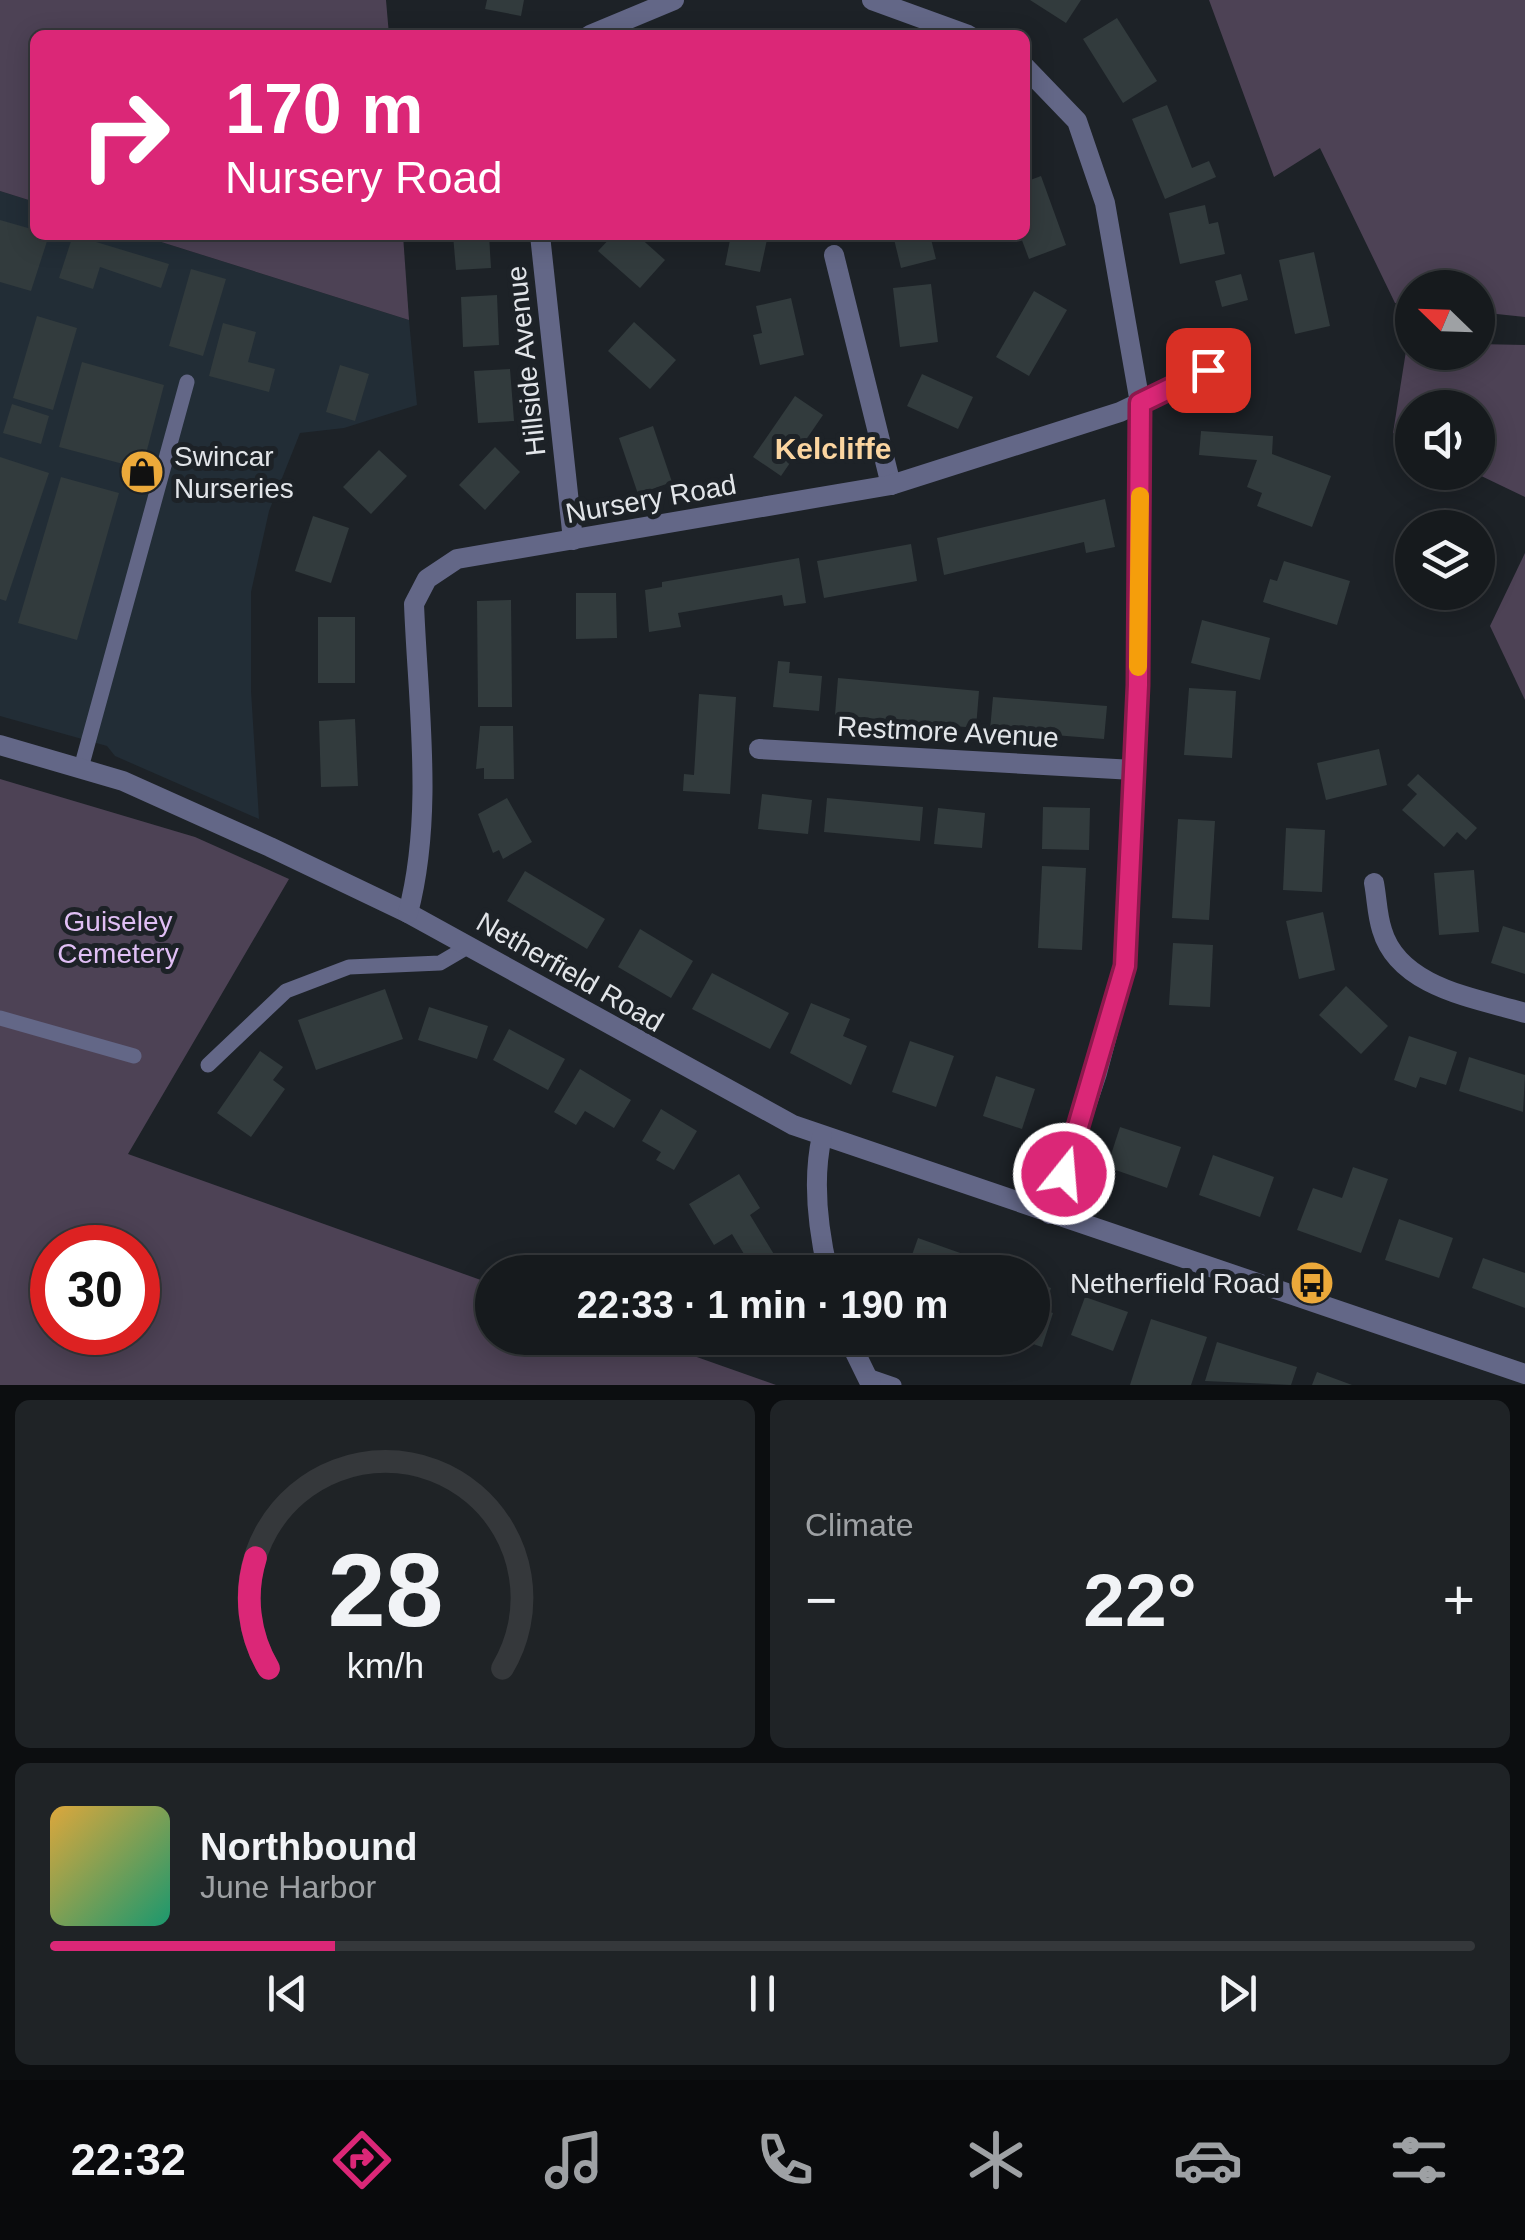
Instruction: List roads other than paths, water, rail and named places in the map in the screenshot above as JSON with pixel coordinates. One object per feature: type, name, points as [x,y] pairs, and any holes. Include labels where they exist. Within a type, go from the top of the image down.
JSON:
[{"type":"street","points":[[602,30],[674,0]]},
{"type":"street","points":[[872,0],[954,30]]},
{"type":"street","points":[[1030,72],[1077,121],[1100,186],[1140,403],[1134,770],[1125,966],[1097,1073],[1050,1214]]},
{"type":"street","name":"Hillside Avenue","points":[[541,240],[573,540]]},
{"type":"street","points":[[834,255],[892,485]]},
{"type":"street","name":"Nursery Road","points":[[408,913],[419,872],[422,820],[414,604],[427,579],[457,559],[892,485],[1140,403],[1208,370]]},
{"type":"street","name":"Netherfield Road","points":[[0,744],[123,780],[270,846],[408,913],[658,1054],[822,1136],[1525,1374]]},
{"type":"street","name":"Restmore Avenue","points":[[759,749],[1134,770]]},
{"type":"street","points":[[1374,884],[1382,930],[1403,963],[1444,988],[1525,1013]]},
{"type":"street","points":[[822,1136],[817,1157],[818,1206],[825,1255]]},
{"type":"street","points":[[856,1355],[868,1380]]},
{"type":"lane","points":[[81,768],[186,382]]},
{"type":"lane","points":[[208,1065],[286,991],[349,967],[440,963],[469,946]]},
{"type":"lane","points":[[0,1018],[134,1056]]},
{"type":"lane","points":[[868,1380],[894,1385]]},
{"type":"place","name":"Swincar Nurseries","points":[[142,472]]},
{"type":"place","name":"Netherfield Road","points":[[1312,1283]]},
{"type":"district","name":"Kelcliffe","points":[[833,448]]},
{"type":"park label","name":"Guiseley Cemetery","points":[[118,937]]}]
